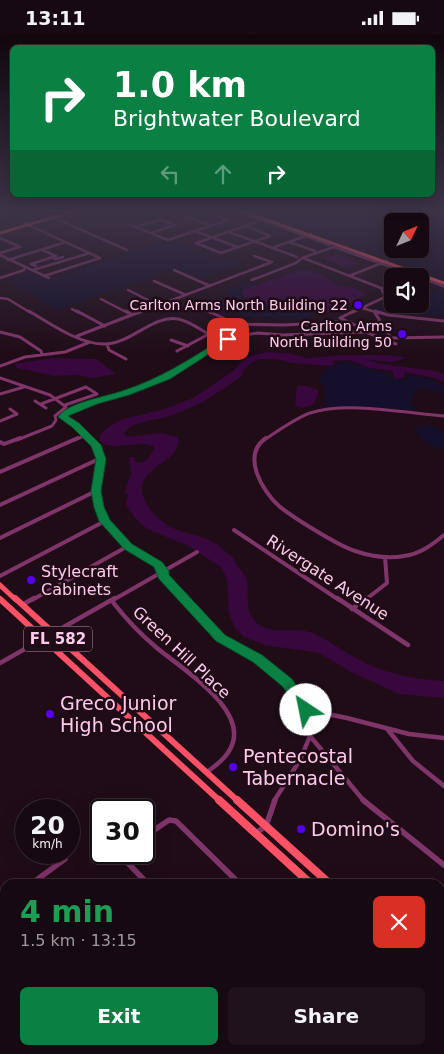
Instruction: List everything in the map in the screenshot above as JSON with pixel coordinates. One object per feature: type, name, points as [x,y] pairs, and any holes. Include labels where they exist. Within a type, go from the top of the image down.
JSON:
[{"type":"main road","points":[[369,259],[380,263],[388,262]]},
{"type":"main road","points":[[378,259],[444,283]]},
{"type":"main road","name":"FL 582","points":[[0,585],[324,879]]},
{"type":"main road","name":"FL 582","points":[[0,599],[306,879]]},
{"type":"street","points":[[0,262],[8,259],[49,278]]},
{"type":"street","points":[[36,266],[31,264],[47,259]]},
{"type":"street","points":[[33,271],[72,259]]},
{"type":"street","points":[[44,276],[98,259]]},
{"type":"street","points":[[78,336],[131,314],[272,262],[262,259]]},
{"type":"street","points":[[252,280],[296,263],[301,259]]},
{"type":"street","points":[[303,259],[384,288]]},
{"type":"street","points":[[367,259],[394,268]]},
{"type":"street","points":[[350,276],[380,263]]},
{"type":"street","points":[[0,278],[24,270],[25,267]]},
{"type":"street","points":[[174,270],[210,286]]},
{"type":"street","points":[[429,280],[444,283]]},
{"type":"street","points":[[154,281],[186,295]]},
{"type":"street","points":[[355,325],[340,318],[385,297],[381,288]]},
{"type":"street","points":[[128,290],[158,305]]},
{"type":"street","points":[[0,298],[8,299],[65,331],[90,342],[107,345],[122,341],[145,329],[171,319],[180,320],[209,333]]},
{"type":"street","points":[[101,299],[131,314]]},
{"type":"street","points":[[216,303],[204,309],[236,324]]},
{"type":"street","points":[[362,308],[375,313],[444,321]]},
{"type":"street","points":[[72,309],[105,326]]},
{"type":"street","points":[[375,313],[391,337],[444,337]]},
{"type":"street","points":[[177,351],[209,333],[236,324],[292,325],[337,322]]},
{"type":"street","points":[[0,332],[20,337],[41,351],[42,355]]},
{"type":"street","points":[[256,833],[266,826],[269,808],[276,794],[305,753],[310,736],[306,710],[287,682],[258,658],[221,638],[163,576],[163,571],[158,565],[128,546],[105,521],[99,507],[96,491],[101,459],[96,445],[75,425],[63,417],[65,413],[94,402],[152,385],[220,342],[238,336],[258,333],[283,335],[366,332],[396,344]]},
{"type":"street","points":[[171,340],[188,346]]},
{"type":"street","points":[[0,366],[19,358],[65,352],[90,342]]},
{"type":"street","points":[[107,345],[108,349],[126,359]]},
{"type":"street","points":[[1,379],[55,398],[65,405]]},
{"type":"street","points":[[0,394],[25,387]]},
{"type":"street","points":[[1,444],[52,425],[56,420],[54,416],[65,405],[97,394],[86,387],[41,404]]},
{"type":"street","points":[[35,401],[46,408]]},
{"type":"street","points":[[444,417],[364,406],[338,408],[308,414],[263,440],[254,451],[253,462],[255,470],[271,497],[285,510],[348,548],[385,557],[405,556],[419,553],[429,548],[442,541],[444,535]]},
{"type":"street","points":[[0,421],[17,414],[10,409]]},
{"type":"street","points":[[0,472],[86,435]]},
{"type":"street","points":[[0,505],[101,459]]},
{"type":"street","points":[[0,538],[96,491]]},
{"type":"street","points":[[0,575],[105,521]]},
{"type":"street","name":"Rivergate Avenue","points":[[234,530],[408,645]]},
{"type":"street","points":[[22,605],[128,546]]},
{"type":"street","points":[[0,663],[197,552]]},
{"type":"street","points":[[352,609],[387,583],[385,557]]},
{"type":"street","name":"Green Hill Place","points":[[112,601],[146,639],[222,703],[233,721],[232,744],[228,756],[207,772]]},
{"type":"street","points":[[306,710],[352,719],[388,730],[417,736],[444,738]]},
{"type":"street","points":[[388,730],[394,741],[409,757],[444,786]]},
{"type":"street","points":[[310,736],[362,799],[444,865]]},
{"type":"street","points":[[155,830],[169,820],[176,821],[235,879]]},
{"type":"street","points":[[38,879],[58,864]]},
{"type":"street","points":[[129,864],[142,879]]},
{"type":"shaded area","points":[[111,259],[217,259],[224,261],[232,259],[244,263],[202,278],[176,268],[57,310],[10,282],[30,270],[49,280]]},
{"type":"shaded area","points":[[324,259],[348,259],[357,262],[357,265],[346,268]]},
{"type":"shaded area","points":[[389,259],[444,259],[444,278],[429,273],[429,268],[416,268]]},
{"type":"shaded area","points":[[299,270],[315,272],[332,283],[355,288],[366,294],[328,312],[298,302],[279,308],[273,307],[241,295],[243,290]]},
{"type":"shaded area","points":[[249,281],[259,285],[243,290],[242,295],[246,298],[279,308],[298,302],[306,305],[315,313],[310,315],[311,319],[246,317],[216,305],[221,304],[228,295],[227,289]]},
{"type":"shaded area","points":[[444,288],[444,316],[426,315],[425,313],[429,313],[429,293]]},
{"type":"shaded area","points":[[384,304],[384,311],[370,310]]},
{"type":"shaded area","points":[[267,352],[287,353],[308,358],[344,355],[403,357],[404,359],[392,362],[364,359],[381,364],[435,371],[444,374],[444,382],[435,378],[405,372],[403,378],[397,379],[393,376],[393,371],[370,368],[349,360],[332,361],[334,364],[330,366],[292,363],[276,359],[260,359],[251,363],[242,373],[242,376],[196,405],[177,414],[137,424],[127,430],[124,434],[127,437],[159,433],[178,437],[178,445],[175,452],[149,473],[144,480],[142,487],[145,502],[169,526],[213,542],[234,558],[236,564],[246,577],[248,607],[253,619],[258,624],[270,629],[304,631],[315,634],[351,655],[388,672],[421,679],[444,681],[444,698],[399,694],[351,672],[319,653],[264,645],[244,637],[235,628],[229,613],[227,580],[222,568],[189,546],[147,529],[133,516],[126,504],[128,495],[125,492],[131,474],[129,457],[134,457],[136,462],[143,462],[151,458],[158,451],[146,444],[106,445],[100,441],[100,435],[108,427],[123,419],[165,409],[193,398],[233,371],[245,358]]},
{"type":"shaded area","points":[[52,358],[96,359],[116,374],[93,378],[76,375],[54,376],[17,368],[15,364]]},
{"type":"shaded area","points":[[346,362],[391,374],[391,378],[406,380],[410,375],[431,379],[444,386],[444,395],[427,389],[418,390],[412,398],[412,405],[418,410],[327,407],[324,397],[325,386],[319,382],[327,368],[336,366],[337,363]]},
{"type":"shaded area","points":[[297,386],[307,386],[319,390],[314,404],[302,408],[295,405]]},
{"type":"shaded area","points":[[429,425],[444,431],[444,449],[425,443],[414,427]]},
{"type":"waterway","points":[[146,465],[158,448],[154,443]]},
{"type":"place","name":"Carlton Arms North Building 22","points":[[358,305]]},
{"type":"place","name":"Carlton Arms North Building 50","points":[[402,334]]},
{"type":"place","name":"Stylecraft Cabinets","points":[[31,580]]},
{"type":"place","name":"Greco Junior High School","points":[[50,714]]},
{"type":"place","name":"Pentecostal Tabernacle","points":[[233,767]]},
{"type":"place","name":"Domino's","points":[[301,829]]},
{"type":"route","points":[[228,339],[220,342],[152,385],[94,402],[65,413],[63,417],[83,431],[96,445],[101,459],[96,480],[96,491],[99,507],[105,521],[128,546],[158,565],[163,571],[163,576],[221,638],[258,658],[287,682],[306,710]]}]
